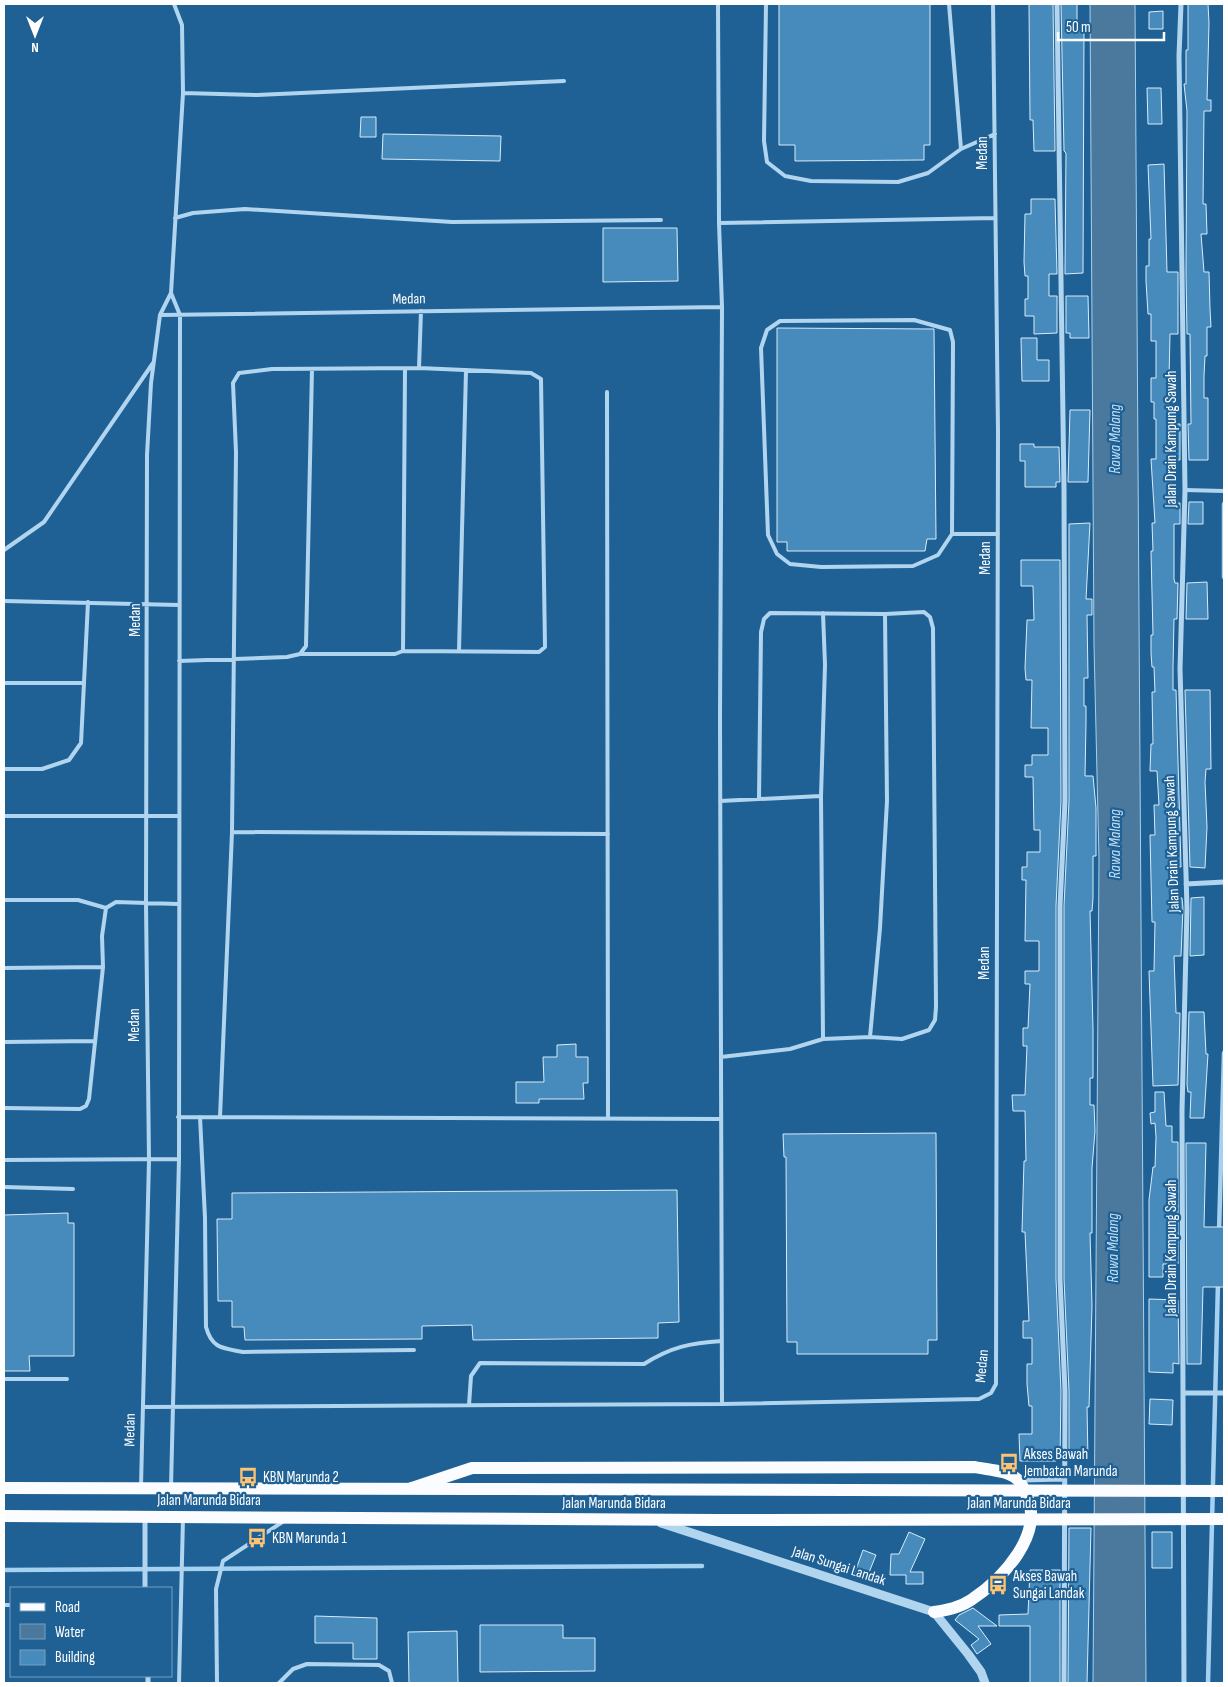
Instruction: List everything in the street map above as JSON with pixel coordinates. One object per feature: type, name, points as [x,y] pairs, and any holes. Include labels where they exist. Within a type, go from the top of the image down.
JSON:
[{"type":"main road","points":[[410,1489],[472,1468],[975,1467],[1005,1473],[1019,1480],[1031,1504],[1031,1524],[1020,1551],[991,1585],[970,1601],[951,1609],[934,1612]]},
{"type":"main road","name":"Jalan Marunda Bidara","points":[[4,1488],[1224,1491]]},
{"type":"main road","name":"Jalan Marunda Bidara","points":[[4,1516],[652,1520],[1224,1519]]},
{"type":"street","points":[[1057,4],[1064,518],[1065,800],[1060,906],[1060,1280],[1065,1391],[1063,1479],[1064,1683]]},
{"type":"street","name":"Jalan Drain Kampung Sawah","points":[[1181,4],[1178,56],[1185,490],[1180,678],[1186,884],[1186,1028],[1182,1111],[1184,1683]]},
{"type":"street","points":[[1186,884],[1224,882]]},
{"type":"street","points":[[1184,1393],[1224,1393]]},
{"type":"street","points":[[1019,1480],[1063,1479]]},
{"type":"street","points":[[145,1516],[145,1587]]},
{"type":"street","name":"Jalan Sungai Landak","points":[[652,1520],[934,1612]]},
{"type":"street","points":[[1031,1524],[1063,1524]]},
{"type":"street","points":[[934,1612],[968,1654],[980,1672],[984,1683]]},
{"type":"lane","points":[[160,315],[171,293],[183,93],[182,25],[174,4]]},
{"type":"lane","points":[[718,4],[719,223],[722,307],[720,800],[722,1404]]},
{"type":"lane","points":[[766,4],[764,141],[767,162],[785,176],[811,181],[898,182],[928,173],[960,149],[995,134]]},
{"type":"lane","points":[[949,4],[960,149]]},
{"type":"lane","name":"Medan","points":[[143,1407],[722,1404],[979,1399],[991,1393],[996,1384],[998,534],[993,4]]},
{"type":"lane","points":[[183,93],[257,95],[564,81]]},
{"type":"lane","points":[[176,218],[193,213],[245,209],[452,222],[661,220]]},
{"type":"lane","points":[[719,223],[995,218]]},
{"type":"lane","points":[[171,293],[180,315],[178,661],[179,1159],[171,1488]]},
{"type":"lane","name":"Medan","points":[[141,1488],[149,1160],[146,904],[147,455],[154,361],[160,315],[722,307]]},
{"type":"lane","points":[[419,368],[421,312]]},
{"type":"lane","points":[[904,320],[928,323],[950,330],[953,342],[952,534],[938,555],[913,566],[822,567],[790,564],[777,554],[768,535],[761,348],[767,330],[780,321],[904,320]]},
{"type":"lane","points":[[4,550],[44,522],[154,361]]},
{"type":"lane","points":[[178,661],[234,660],[300,654],[395,654],[403,650],[539,652],[544,647],[541,379],[531,373],[419,368],[272,369],[239,373],[233,383],[236,452],[234,660],[232,832],[220,1117]]},
{"type":"lane","points":[[300,654],[306,646],[312,369]]},
{"type":"lane","points":[[403,650],[405,369]]},
{"type":"lane","points":[[459,651],[466,370]]},
{"type":"lane","points":[[607,392],[608,1118]]},
{"type":"lane","points":[[1185,490],[1200,492],[1224,491]]},
{"type":"lane","points":[[952,534],[998,534]]},
{"type":"lane","points":[[4,601],[179,605]]},
{"type":"lane","points":[[4,768],[42,768],[69,760],[81,743],[88,602]]},
{"type":"lane","points":[[721,1057],[790,1049],[823,1039],[870,1037],[902,1039],[929,1030],[935,1020],[933,628],[930,617],[924,612],[885,614],[770,613],[764,618],[761,632],[759,799]]},
{"type":"lane","points":[[823,613],[824,710],[821,796],[823,1039]]},
{"type":"lane","points":[[870,1037],[880,928],[886,809],[885,614]]},
{"type":"lane","points":[[4,683],[84,683]]},
{"type":"lane","points":[[720,800],[821,796]]},
{"type":"lane","points":[[4,816],[178,816]]},
{"type":"lane","points":[[232,832],[608,834]]},
{"type":"lane","points":[[4,900],[78,900],[106,908],[116,902],[178,904]]},
{"type":"lane","points":[[4,1108],[80,1108],[86,1106],[89,1099],[103,967],[102,936],[106,908]]},
{"type":"lane","points":[[4,968],[103,967]]},
{"type":"lane","points":[[4,1042],[95,1041]]},
{"type":"lane","points":[[178,1117],[721,1119]]},
{"type":"lane","points":[[200,1117],[205,1218],[206,1327],[209,1338],[220,1348],[243,1352],[414,1350]]},
{"type":"lane","points":[[4,1160],[179,1159]]},
{"type":"lane","points":[[4,1188],[73,1189]]},
{"type":"lane","points":[[469,1405],[470,1376],[480,1363],[644,1364],[662,1352],[688,1343],[722,1341]]},
{"type":"lane","points":[[4,1379],[67,1379]]},
{"type":"lane","points":[[179,1683],[183,1516]]},
{"type":"lane","points":[[217,1683],[216,1589],[223,1561],[290,1517]]},
{"type":"lane","points":[[279,1683],[293,1669],[307,1664],[379,1665],[390,1671],[392,1683]]},
{"type":"water","name":"Rawa Malang","points":[[1090,4],[1135,4],[1146,1683],[1093,1683],[1099,859],[1094,645]]},
{"type":"building","points":[[779,4],[930,4],[930,145],[924,145],[924,160],[795,161],[795,145],[779,145]]},
{"type":"building","points":[[1029,4],[1053,4],[1055,151],[1034,151],[1033,120],[1030,120]]},
{"type":"building","points":[[1061,4],[1077,4],[1077,28],[1084,28],[1083,273],[1065,274],[1066,153],[1064,151]]},
{"type":"building","points":[[1188,4],[1208,4],[1209,23],[1207,100],[1211,100],[1211,111],[1204,111],[1203,204],[1206,204],[1207,234],[1201,234],[1204,272],[1209,272],[1211,327],[1207,327],[1207,356],[1205,356],[1204,376],[1204,398],[1208,398],[1208,460],[1189,460],[1188,424],[1191,424],[1190,334],[1187,334],[1187,111],[1184,84],[1186,84],[1186,50],[1188,50]]},
{"type":"building","points":[[1163,11],[1163,29],[1149,29],[1149,12]]},
{"type":"building","points":[[1147,88],[1161,88],[1162,124],[1148,124]]},
{"type":"building","points":[[361,117],[376,117],[376,137],[360,137]]},
{"type":"building","points":[[383,134],[501,136],[500,161],[382,159]]},
{"type":"building","points":[[1164,164],[1167,272],[1178,272],[1178,334],[1170,334],[1168,424],[1180,424],[1180,460],[1171,460],[1172,503],[1180,503],[1180,524],[1174,524],[1174,579],[1175,583],[1178,583],[1177,619],[1174,619],[1173,690],[1176,690],[1181,867],[1173,866],[1173,898],[1182,898],[1183,908],[1181,956],[1174,956],[1176,1013],[1180,1013],[1178,1085],[1153,1086],[1149,971],[1154,971],[1155,922],[1152,922],[1150,835],[1155,835],[1154,805],[1159,805],[1157,771],[1150,771],[1151,744],[1153,744],[1152,692],[1155,692],[1154,667],[1152,667],[1151,653],[1151,635],[1153,635],[1151,551],[1153,551],[1152,523],[1155,523],[1151,459],[1156,459],[1156,419],[1154,419],[1154,402],[1151,402],[1151,378],[1156,378],[1156,341],[1151,341],[1151,314],[1148,314],[1146,266],[1149,266],[1149,239],[1151,239],[1148,165]]},
{"type":"building","points":[[1031,199],[1055,199],[1057,274],[1049,274],[1049,296],[1057,296],[1057,333],[1034,334],[1034,316],[1025,316],[1025,299],[1028,299],[1028,276],[1025,276],[1024,262],[1025,214],[1031,214]]},
{"type":"building","points":[[603,228],[677,228],[678,281],[603,282]]},
{"type":"building","points":[[1066,296],[1088,296],[1089,338],[1070,338],[1070,333],[1066,333]]},
{"type":"building","points":[[777,328],[934,329],[936,539],[927,539],[925,551],[787,551],[787,542],[777,542]]},
{"type":"building","points":[[1021,338],[1037,338],[1037,360],[1049,360],[1049,381],[1022,381]]},
{"type":"building","points":[[1070,410],[1090,410],[1088,482],[1068,482]]},
{"type":"building","points":[[1020,444],[1034,444],[1034,447],[1059,447],[1060,482],[1056,482],[1056,487],[1025,487],[1025,461],[1020,461]]},
{"type":"building","points":[[1189,502],[1203,502],[1203,524],[1188,524]]},
{"type":"building","points":[[1090,523],[1086,599],[1092,599],[1092,615],[1087,615],[1088,678],[1084,678],[1084,706],[1086,706],[1085,776],[1093,776],[1096,808],[1096,856],[1093,856],[1093,898],[1092,911],[1090,911],[1093,1078],[1090,1078],[1090,1105],[1094,1105],[1095,1131],[1092,1168],[1092,1233],[1090,1233],[1092,1306],[1089,1407],[1087,1407],[1088,1459],[1069,1459],[1069,1391],[1064,1279],[1064,906],[1069,801],[1069,524]]},
{"type":"building","points":[[1021,560],[1060,560],[1061,801],[1056,906],[1056,1279],[1061,1391],[1060,1459],[1056,1459],[1056,1461],[1020,1461],[1019,1434],[1032,1434],[1032,1406],[1029,1406],[1027,1364],[1032,1364],[1032,1338],[1023,1338],[1023,1321],[1029,1321],[1025,1232],[1022,1232],[1024,1161],[1026,1161],[1025,1111],[1013,1111],[1012,1095],[1025,1095],[1027,1046],[1023,1046],[1023,1028],[1028,1028],[1030,984],[1025,984],[1025,971],[1039,971],[1039,941],[1025,941],[1026,880],[1022,880],[1022,867],[1027,867],[1027,852],[1040,852],[1040,830],[1034,830],[1033,777],[1025,777],[1025,765],[1032,765],[1032,755],[1048,755],[1048,728],[1031,728],[1032,680],[1026,680],[1025,668],[1027,620],[1034,620],[1033,586],[1021,586]]},
{"type":"building","points":[[1207,582],[1208,619],[1186,619],[1187,583]]},
{"type":"building","points":[[1185,690],[1210,690],[1211,769],[1206,769],[1205,782],[1207,827],[1205,868],[1190,867]]},
{"type":"building","points":[[1204,897],[1204,955],[1190,956],[1191,898]]},
{"type":"building","points":[[1189,1012],[1204,1012],[1206,1054],[1208,1054],[1204,1118],[1190,1118],[1191,1092],[1188,1092],[1187,1085]]},
{"type":"building","points":[[576,1044],[576,1057],[588,1057],[588,1083],[583,1083],[584,1099],[539,1099],[539,1103],[516,1103],[516,1082],[544,1082],[543,1057],[557,1057],[557,1045]]},
{"type":"building","points":[[1155,1092],[1164,1092],[1166,1126],[1172,1126],[1172,1142],[1178,1142],[1178,1264],[1163,1264],[1163,1277],[1149,1277],[1149,1200],[1153,1167],[1155,1167],[1156,1137],[1155,1123],[1151,1124],[1150,1113],[1155,1112]]},
{"type":"building","points":[[936,1133],[937,1340],[928,1340],[928,1354],[797,1354],[797,1342],[787,1342],[786,1157],[784,1157],[783,1134]]},
{"type":"building","points":[[1186,1143],[1206,1143],[1204,1227],[1224,1227],[1224,1287],[1203,1287],[1201,1364],[1187,1364]]},
{"type":"building","points":[[677,1190],[679,1322],[658,1323],[658,1338],[473,1340],[472,1325],[422,1326],[422,1339],[245,1340],[244,1327],[232,1327],[232,1301],[218,1301],[217,1219],[232,1219],[232,1193]]},
{"type":"building","points":[[68,1213],[68,1223],[74,1223],[74,1356],[29,1356],[30,1371],[4,1371],[4,1215]]},
{"type":"building","points":[[1149,1299],[1178,1300],[1179,1364],[1173,1363],[1173,1373],[1149,1372]]},
{"type":"building","points":[[1150,1399],[1173,1400],[1172,1425],[1149,1424]]},
{"type":"building","points":[[1069,1528],[1091,1528],[1087,1683],[1068,1683]]},
{"type":"building","points":[[909,1532],[925,1539],[910,1572],[923,1572],[923,1584],[906,1584],[906,1575],[890,1575],[891,1554],[899,1554]]},
{"type":"building","points":[[1152,1532],[1172,1532],[1172,1568],[1152,1568]]},
{"type":"building","points":[[863,1550],[876,1555],[866,1580],[854,1575]]},
{"type":"building","points":[[1030,1570],[1060,1570],[1060,1683],[1030,1683],[1030,1626],[999,1626],[999,1615],[1028,1614]]},
{"type":"building","points":[[973,1608],[997,1626],[978,1626],[991,1644],[977,1654],[971,1645],[979,1639],[955,1620],[959,1615]]},
{"type":"building","points":[[315,1616],[377,1618],[377,1659],[353,1659],[353,1643],[315,1643]]},
{"type":"building","points":[[480,1625],[563,1625],[563,1638],[595,1638],[595,1671],[480,1672]]},
{"type":"building","points":[[457,1631],[458,1683],[409,1683],[408,1632]]},
{"type":"waterway","points":[[1224,504],[1224,577]]},
{"type":"waterway","points":[[1219,1232],[1224,1053]]},
{"type":"waterway","points":[[1208,1683],[1218,1282]]},
{"type":"waterway","points":[[4,1570],[702,1566]]},
{"type":"place","name":"Akses Bawah Jembatan Marunda","points":[[1009,1463]]},
{"type":"place","name":"KBN Marunda 2","points":[[248,1477]]},
{"type":"place","name":"KBN Marunda 1","points":[[257,1538]]},
{"type":"place","name":"Akses Bawah Sungai Landak","points":[[998,1585]]}]
